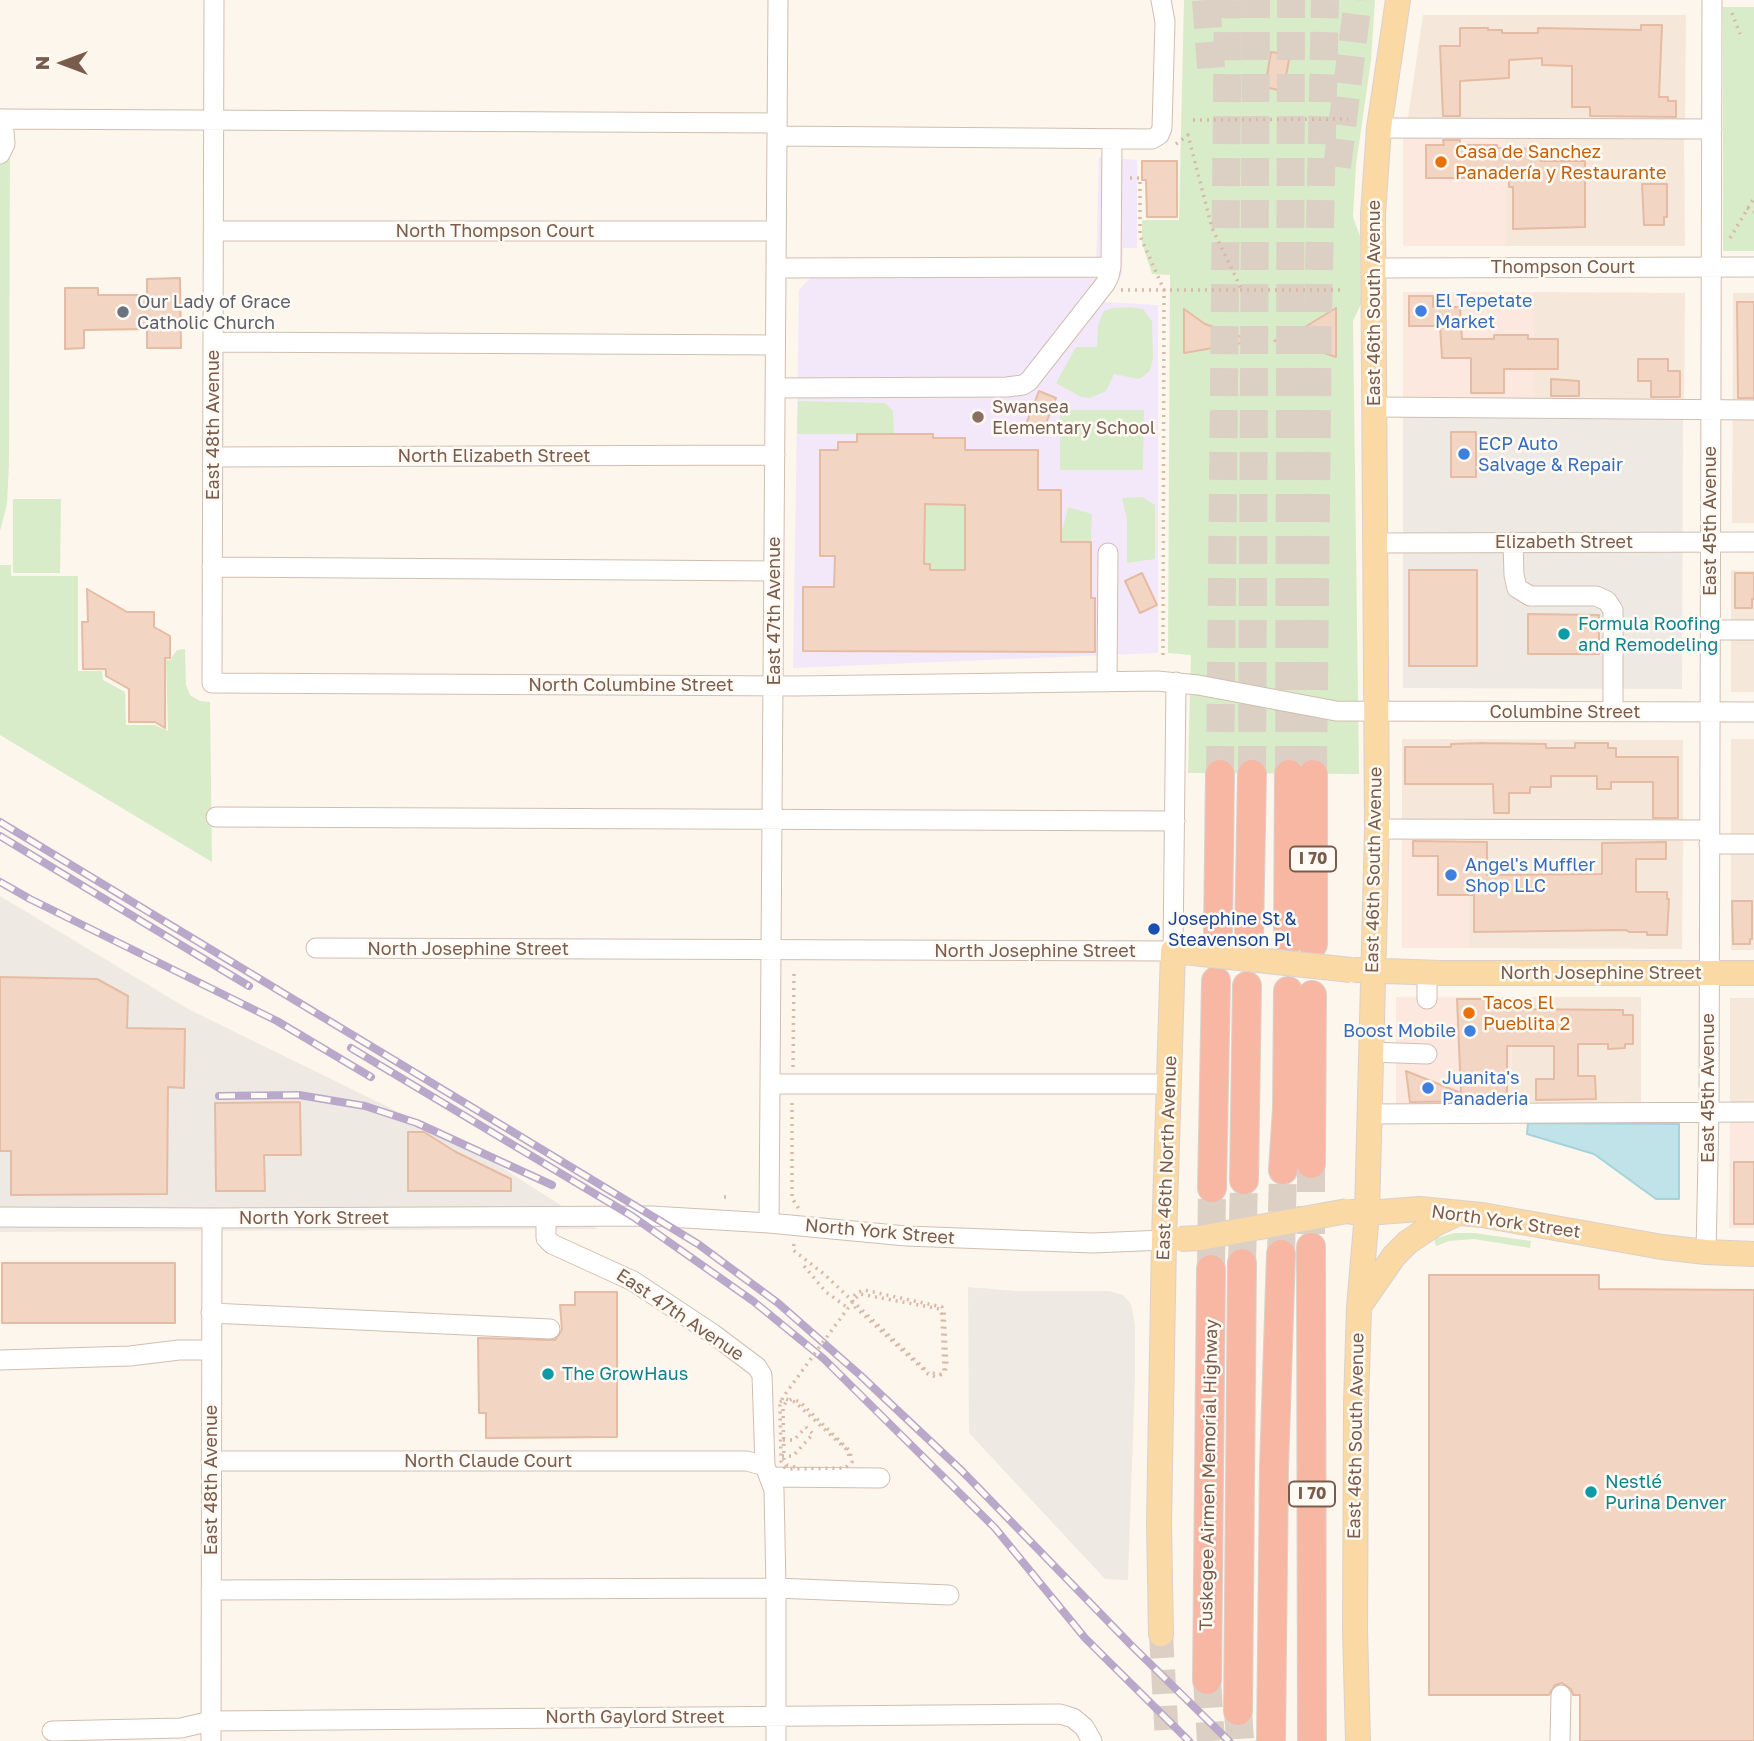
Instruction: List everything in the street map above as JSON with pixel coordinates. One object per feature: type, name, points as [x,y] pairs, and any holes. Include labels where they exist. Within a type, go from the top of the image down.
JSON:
[{"type":"highway","points":[[1218,931],[1220,774]]},
{"type":"highway","points":[[1249,936],[1252,774]]},
{"type":"highway","name":"I 70","points":[[1300,943],[1301,774]]},
{"type":"highway","points":[[1212,1188],[1216,981]]},
{"type":"highway","points":[[1244,1180],[1247,986]]},
{"type":"highway","points":[[1283,1170],[1300,993],[1311,1164]]},
{"type":"highway","name":"I 70","points":[[1311,1247],[1312,1741]]},
{"type":"highway","points":[[1271,1741],[1274,1468],[1281,1254]]},
{"type":"highway","points":[[1238,1711],[1242,1263]]},
{"type":"highway","name":"Tuskegee Airmen Memorial Highway","points":[[1207,1680],[1211,1269]]},
{"type":"main road","name":"East 46th South Avenue","points":[[1358,1741],[1354,1514],[1359,1307],[1357,1212],[1369,1114],[1370,1052],[1362,971],[1377,829],[1374,181],[1398,0]]},
{"type":"main road","name":"North Josephine Street","points":[[1183,952],[1362,971],[1754,973]]},
{"type":"main road","name":"East 46th North Avenue","points":[[1161,1634],[1159,1523],[1172,1240],[1169,1084],[1183,952]]},
{"type":"main road","name":"North York Street","points":[[1172,1240],[1200,1238],[1357,1212],[1419,1209],[1501,1217],[1662,1247],[1754,1254]]},
{"type":"main road","points":[[1359,1307],[1394,1256],[1408,1242],[1435,1224],[1457,1214]]},
{"type":"street","name":"East 48th Avenue","points":[[212,683],[214,0]]},
{"type":"street","name":"East 47th Avenue","points":[[769,1223],[778,0]]},
{"type":"street","points":[[0,155],[5,144],[2,119],[777,130],[1112,140],[1156,138],[1162,128],[1165,22],[1161,0]]},
{"type":"street","name":"East 45th Avenue","points":[[1706,1252],[1709,1112],[1712,0]]},
{"type":"street","points":[[1379,128],[1712,129]]},
{"type":"street","points":[[775,388],[1016,387],[1029,381],[1105,284],[1111,267],[1112,140]]},
{"type":"street","name":"North Thompson Court","points":[[214,231],[776,231]]},
{"type":"street","points":[[776,268],[1111,267]]},
{"type":"street","name":"Thompson Court","points":[[1373,268],[1754,267]]},
{"type":"street","points":[[213,342],[775,345]]},
{"type":"street","points":[[1375,407],[1754,410]]},
{"type":"street","name":"North Elizabeth Street","points":[[213,457],[775,455]]},
{"type":"street","points":[[1513,542],[1517,588],[1530,596],[1596,596],[1608,601],[1613,610],[1613,712]]},
{"type":"street","name":"Elizabeth Street","points":[[1374,543],[1754,542]]},
{"type":"street","points":[[1107,682],[1108,553]]},
{"type":"street","points":[[212,567],[774,571]]},
{"type":"street","points":[[1710,630],[1754,629]]},
{"type":"street","name":"North Columbine Street","points":[[212,683],[773,686],[1183,683],[1336,711],[1376,713]]},
{"type":"street","name":"East 46th North Avenue","points":[[1183,683],[1175,821],[1183,952]]},
{"type":"street","name":"Columbine Street","points":[[1376,713],[1754,712]]},
{"type":"street","points":[[216,817],[1175,821]]},
{"type":"street","points":[[1377,829],[1710,837],[1754,844]]},
{"type":"street","name":"North Josephine Street","points":[[316,948],[1183,952]]},
{"type":"street","points":[[1427,972],[1427,999]]},
{"type":"street","points":[[1370,1052],[1427,1054]]},
{"type":"street","points":[[770,1084],[1169,1084]]},
{"type":"street","points":[[1369,1114],[1754,1112]]},
{"type":"street","name":"North York Street","points":[[0,1217],[652,1216],[987,1240],[1172,1240]]},
{"type":"street","name":"East 47th Avenue","points":[[546,1217],[546,1238],[552,1244],[633,1281],[713,1334],[757,1367],[762,1375],[774,1490],[776,1741]]},
{"type":"street","name":"East 48th Avenue","points":[[211,1741],[212,1218]]},
{"type":"street","points":[[211,1313],[550,1329]]},
{"type":"street","points":[[0,1360],[130,1356],[179,1349],[211,1350]]},
{"type":"street","name":"North Claude Court","points":[[211,1461],[747,1461],[880,1478]]},
{"type":"street","points":[[211,1590],[776,1588],[949,1595]]},
{"type":"street","points":[[1560,1741],[1561,1695]]},
{"type":"street","name":"North Gaylord Street","points":[[52,1731],[181,1728],[211,1721],[1059,1714],[1073,1718],[1084,1727],[1092,1741]]},
{"type":"path","points":[[1731,11],[1740,34]]},
{"type":"path","points":[[1193,120],[1348,119]]},
{"type":"path","points":[[1188,135],[1212,228],[1242,290]]},
{"type":"path","points":[[1122,178],[1140,178],[1140,236],[1164,290],[1163,658]]},
{"type":"path","points":[[1727,244],[1754,198]]},
{"type":"path","points":[[1747,208],[1754,212]]},
{"type":"path","points":[[1119,290],[1340,290]]},
{"type":"path","points":[[724,1197],[730,1197]]},
{"type":"path","points":[[770,1466],[777,1407],[780,1402],[789,1399],[847,1450],[850,1455],[848,1463],[842,1467],[787,1465],[783,1459],[783,1407],[786,1402],[792,1399],[800,1402],[853,1455],[852,1462],[845,1468],[790,1469],[784,1466],[781,1461],[780,1405],[783,1397],[848,1308],[850,1305],[855,1298],[857,1296],[863,1293],[940,1309],[945,1368],[944,1371],[943,1373],[936,1377],[928,1374],[855,1307],[852,1302],[852,1299],[861,1290],[942,1307],[947,1367],[945,1371],[944,1372],[941,1374],[929,1373],[824,1274],[793,1250]]},
{"type":"path","points":[[804,1266],[826,1292],[848,1308]]},
{"type":"path","points":[[781,1440],[794,1440],[806,1427],[813,1434],[793,1455]]},
{"type":"shaded area","points":[[1423,15],[1686,15],[1685,125],[1407,124]]},
{"type":"shaded area","points":[[1403,136],[1506,136],[1506,246],[1403,246]]},
{"type":"shaded area","points":[[1506,136],[1684,136],[1685,246],[1506,246]]},
{"type":"shaded area","name":"Swansea Elementary School","points":[[1099,157],[1137,160],[1137,248],[1123,248],[1122,275],[1102,302],[1158,305],[1158,653],[793,668],[799,290],[812,276],[1096,275]]},
{"type":"shaded area","points":[[1403,292],[1534,292],[1534,405],[1403,404]]},
{"type":"shaded area","points":[[1534,292],[1685,293],[1684,406],[1534,405]]},
{"type":"shaded area","points":[[1733,293],[1754,293],[1754,523],[1732,523]]},
{"type":"shaded area","points":[[1403,415],[1683,416],[1682,689],[1403,688]]},
{"type":"shaded area","points":[[1731,570],[1754,571],[1754,692],[1731,692]]},
{"type":"shaded area","points":[[1402,739],[1683,740],[1683,827],[1402,826]]},
{"type":"shaded area","points":[[1731,739],[1754,739],[1754,950],[1731,950]]},
{"type":"shaded area","points":[[1402,836],[1469,836],[1469,948],[1402,948]]},
{"type":"shaded area","points":[[1469,836],[1683,837],[1682,949],[1469,948]]},
{"type":"shaded area","points":[[0,896],[190,1010],[468,1146],[598,1229],[0,1232]]},
{"type":"shaded area","points":[[1396,997],[1512,997],[1512,1107],[1396,1107]]},
{"type":"shaded area","points":[[1512,997],[1641,997],[1641,1106],[1512,1107]]},
{"type":"shaded area","points":[[1730,998],[1754,998],[1754,1106],[1730,1106]]},
{"type":"shaded area","points":[[1730,1120],[1754,1120],[1754,1228],[1729,1228]]},
{"type":"shaded area","points":[[968,1287],[1016,1291],[1109,1291],[1123,1295],[1131,1304],[1135,1325],[1135,1376],[1128,1580],[1105,1579],[969,1433]]},
{"type":"green space","points":[[1184,0],[1375,0],[1371,60],[1356,165],[1353,217],[1360,236],[1361,304],[1353,321],[1359,774],[1188,773],[1191,655],[1168,653],[1170,275],[1152,274],[1142,243],[1142,220],[1179,220]]},
{"type":"green space","points":[[1723,7],[1754,7],[1754,251],[1723,251]]},
{"type":"green space","points":[[0,131],[10,131],[9,464],[7,504],[0,531]]},
{"type":"green space","points":[[1129,307],[1143,309],[1152,321],[1153,359],[1150,370],[1139,379],[1114,374],[1106,391],[1090,398],[1081,397],[1056,383],[1076,347],[1097,347],[1098,325],[1104,311]]},
{"type":"green space","points":[[798,401],[885,403],[893,411],[894,434],[797,434]]},
{"type":"green space","points":[[1060,410],[1144,410],[1143,470],[1060,470]]},
{"type":"green space","points":[[1142,497],[1155,505],[1155,559],[1127,563],[1127,519],[1122,498]]},
{"type":"green space","points":[[13,499],[61,499],[60,573],[13,573]]},
{"type":"green space","points":[[925,504],[965,505],[965,564],[973,570],[930,570],[930,564],[924,564]]},
{"type":"green space","points":[[1068,507],[1092,514],[1091,542],[1057,542]]},
{"type":"green space","points":[[0,565],[11,565],[11,576],[78,576],[78,671],[102,671],[103,680],[125,692],[126,725],[155,725],[168,731],[166,660],[170,660],[177,650],[185,649],[186,685],[190,695],[200,701],[210,702],[212,862],[0,735]]},
{"type":"green space","points":[[1454,1233],[1531,1241],[1530,1248],[1474,1239],[1449,1241],[1436,1246],[1434,1239]]},
{"type":"water","points":[[1528,1123],[1679,1124],[1679,1199],[1656,1199],[1594,1154],[1527,1134]]},
{"type":"building","points":[[1641,25],[1662,25],[1659,97],[1676,101],[1676,117],[1590,116],[1590,107],[1572,107],[1572,66],[1542,65],[1542,58],[1509,60],[1509,78],[1460,81],[1460,116],[1443,116],[1440,46],[1460,46],[1460,28],[1488,28],[1502,30],[1502,33],[1538,33],[1538,28],[1641,30]]},
{"type":"building","points":[[1271,52],[1290,55],[1283,91],[1265,87]]},
{"type":"building","points":[[1443,140],[1460,140],[1460,145],[1541,149],[1541,161],[1585,161],[1585,227],[1513,229],[1513,187],[1509,187],[1509,178],[1426,178],[1426,145],[1444,145]]},
{"type":"building","points":[[1142,161],[1177,161],[1177,217],[1147,217],[1146,180],[1142,180]]},
{"type":"building","points":[[1642,184],[1667,184],[1667,217],[1664,217],[1664,225],[1644,225]]},
{"type":"building","name":"Our Lady of Grace Catholic Church","points":[[180,278],[181,348],[147,348],[147,329],[84,330],[84,348],[65,349],[65,288],[98,288],[98,295],[147,295],[147,279]]},
{"type":"building","points":[[1409,296],[1433,296],[1433,307],[1460,307],[1462,339],[1528,335],[1528,339],[1558,339],[1558,369],[1504,369],[1504,393],[1471,393],[1471,358],[1442,358],[1440,326],[1409,326]]},
{"type":"building","points":[[1737,302],[1754,302],[1754,398],[1738,398]]},
{"type":"building","points":[[1336,308],[1336,357],[1303,346],[1274,341],[1305,327]]},
{"type":"building","points":[[1184,309],[1205,324],[1253,341],[1184,353]]},
{"type":"building","points":[[1638,359],[1668,359],[1668,371],[1680,371],[1680,397],[1651,397],[1651,381],[1638,381]]},
{"type":"building","points":[[1551,379],[1579,381],[1579,396],[1551,396]]},
{"type":"building","points":[[1039,391],[1056,398],[1043,431],[1026,424]]},
{"type":"building","name":"ECP Auto Salvage & Repair","points":[[1451,432],[1476,432],[1476,477],[1451,477]]},
{"type":"building","points":[[857,434],[933,434],[933,438],[965,438],[965,450],[1038,450],[1038,490],[1061,490],[1061,542],[1091,542],[1095,652],[803,651],[803,587],[834,587],[835,556],[820,556],[820,450],[838,450],[838,442],[857,442]],"holes":[[[925,504],[965,505],[965,570],[930,570],[930,564],[924,564]]]},
{"type":"building","points":[[1409,570],[1477,570],[1477,666],[1409,666]]},
{"type":"building","points":[[1142,573],[1157,605],[1140,613],[1125,581]]},
{"type":"building","points":[[1735,573],[1754,573],[1752,608],[1735,608]]},
{"type":"building","points":[[87,589],[127,612],[154,612],[154,627],[170,636],[170,658],[165,658],[165,728],[155,722],[129,722],[129,689],[106,676],[106,669],[83,669],[82,622],[88,622]]},
{"type":"building","name":"Formula Roofing and Remodeling","points":[[1528,614],[1599,615],[1599,654],[1528,654]]},
{"type":"building","points":[[1575,743],[1608,743],[1608,748],[1616,748],[1616,757],[1678,757],[1678,818],[1653,818],[1653,782],[1611,782],[1611,789],[1597,789],[1597,776],[1551,776],[1551,787],[1530,787],[1530,793],[1509,793],[1509,813],[1494,813],[1493,784],[1405,784],[1405,747],[1451,747],[1451,744],[1546,744],[1546,748],[1575,748]]},
{"type":"building","points":[[1413,841],[1487,842],[1487,875],[1602,874],[1602,843],[1666,842],[1666,859],[1636,859],[1636,892],[1667,892],[1667,935],[1647,935],[1647,932],[1626,930],[1474,932],[1474,895],[1438,895],[1438,856],[1413,856]]},
{"type":"building","points":[[1732,901],[1752,901],[1750,944],[1733,944]]},
{"type":"building","points":[[0,977],[97,979],[128,996],[127,1028],[185,1029],[184,1088],[168,1087],[167,1194],[11,1195],[11,1151],[0,1151]]},
{"type":"building","points":[[1457,999],[1508,999],[1508,1009],[1623,1010],[1623,1015],[1633,1015],[1633,1044],[1625,1044],[1625,1048],[1608,1049],[1608,1044],[1578,1044],[1578,1076],[1595,1076],[1596,1099],[1536,1100],[1536,1079],[1554,1079],[1554,1046],[1507,1046],[1507,1101],[1410,1102],[1406,1071],[1461,1093]]},
{"type":"building","points":[[300,1102],[301,1155],[264,1155],[265,1191],[216,1191],[215,1103]]},
{"type":"building","points":[[408,1132],[424,1132],[456,1152],[511,1179],[511,1191],[408,1191]]},
{"type":"building","points":[[1734,1162],[1754,1162],[1754,1224],[1734,1224]]},
{"type":"building","points":[[2,1263],[175,1263],[175,1323],[2,1323]]},
{"type":"building","name":"Nestlé Purina Denver","points":[[1429,1275],[1599,1275],[1599,1289],[1754,1290],[1754,1741],[1580,1741],[1580,1695],[1573,1695],[1571,1689],[1562,1683],[1555,1685],[1549,1695],[1429,1695]]},
{"type":"building","name":"The GrowHaus","points":[[575,1292],[617,1292],[617,1437],[486,1438],[486,1413],[479,1413],[478,1338],[555,1340],[562,1330],[560,1305],[575,1305]]},
{"type":"tunnel","points":[[1206,0],[1211,68]]},
{"type":"tunnel","points":[[1220,774],[1228,0]]},
{"type":"tunnel","points":[[1252,774],[1256,0]]},
{"type":"tunnel","points":[[1289,774],[1291,0]]},
{"type":"tunnel","points":[[1313,774],[1318,315],[1325,0]]},
{"type":"tunnel","points":[[1337,167],[1358,0]]},
{"type":"tunnel","points":[[1311,1164],[1311,1247]]},
{"type":"tunnel","points":[[1281,1254],[1283,1170]]},
{"type":"tunnel","points":[[1242,1263],[1244,1180]]},
{"type":"tunnel","points":[[1211,1269],[1212,1188]]},
{"type":"tunnel","points":[[1161,1634],[1167,1741]]},
{"type":"tunnel","points":[[1207,1680],[1211,1741]]},
{"type":"tunnel","points":[[1238,1711],[1240,1741]]},
{"type":"railway","points":[[0,822],[698,1244],[778,1303],[860,1375],[962,1471],[1131,1645],[1229,1741]]},
{"type":"railway","points":[[0,836],[249,986]]},
{"type":"railway","points":[[0,882],[277,1021],[371,1077]]},
{"type":"railway","points":[[351,1048],[632,1216],[753,1301],[824,1359],[995,1528],[1085,1638],[1189,1741]]},
{"type":"railway","points":[[219,1096],[299,1095],[365,1106],[417,1123],[552,1185]]},
{"type":"place","name":"Casa de Sanchez Panadería y Restaurante","points":[[1441,162]]},
{"type":"place","name":"El Tepetate Market","points":[[1421,311]]},
{"type":"place","name":"Our Lady of Grace Catholic Church","points":[[123,312]]},
{"type":"place","name":"Swansea Elementary School","points":[[978,417]]},
{"type":"place","name":"ECP Auto Salvage & Repair","points":[[1464,454]]},
{"type":"place","name":"Formula Roofing and Remodeling","points":[[1564,634]]},
{"type":"place","name":"Angel's Muffler Shop LLC","points":[[1451,875]]},
{"type":"place","name":"Josephine St & Steavenson Pl","points":[[1154,929]]},
{"type":"place","name":"Tacos El Pueblita 2","points":[[1469,1013]]},
{"type":"place","name":"Boost Mobile","points":[[1470,1031]]},
{"type":"place","name":"Juanita's Panaderia","points":[[1428,1088]]},
{"type":"place","name":"The GrowHaus","points":[[548,1374]]},
{"type":"place","name":"Nestlé Purina Denver","points":[[1591,1492]]}]
